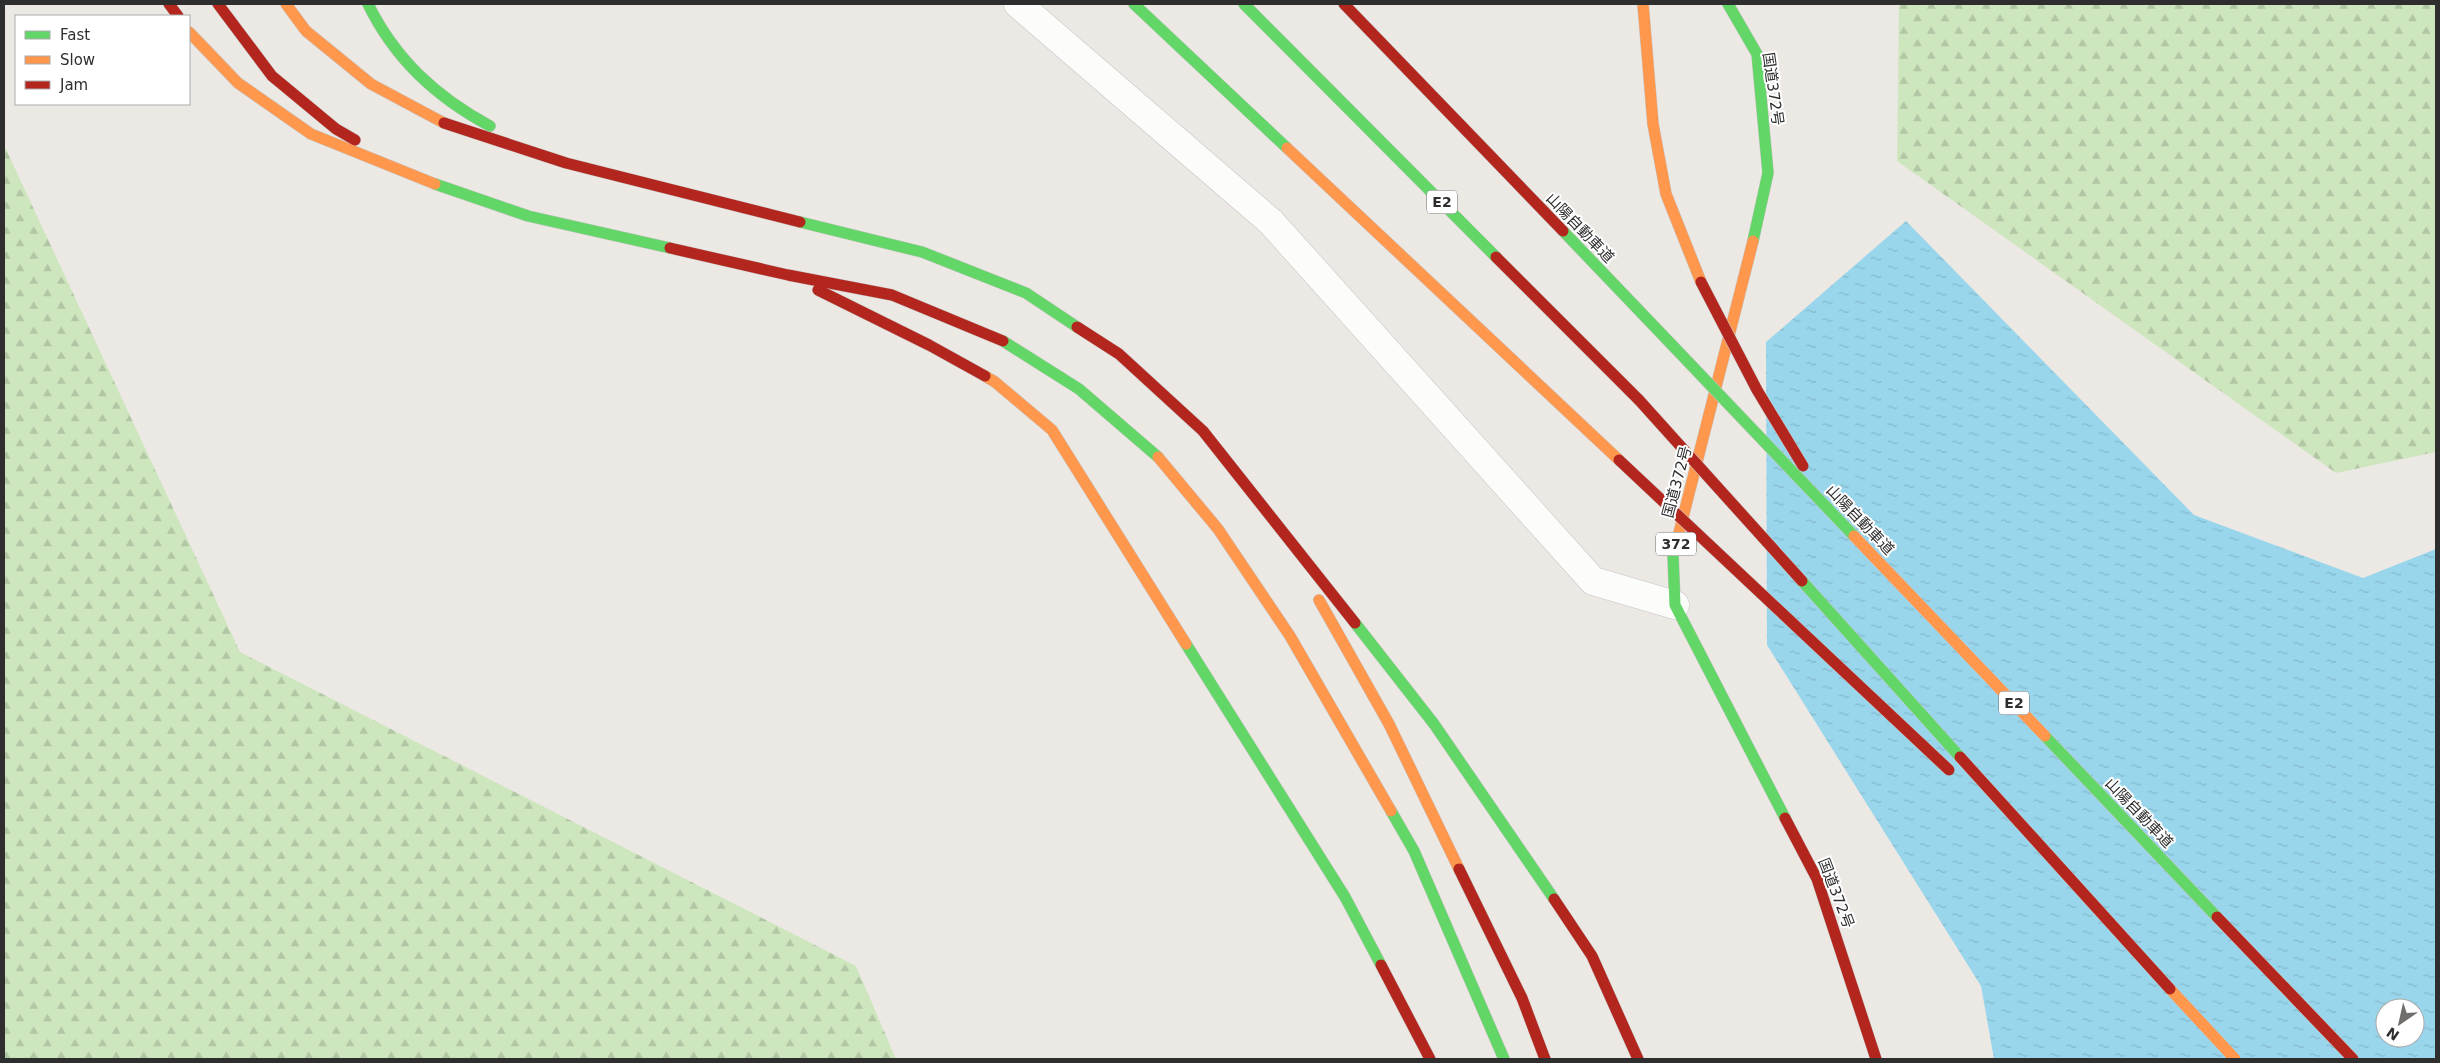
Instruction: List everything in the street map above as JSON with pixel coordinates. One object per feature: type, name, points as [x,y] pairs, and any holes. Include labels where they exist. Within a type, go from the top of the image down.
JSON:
[{"type":"highway","points":[[169,4],[177,15]]},
{"type":"highway","points":[[218,4],[272,76],[336,129],[425,181]]},
{"type":"highway","points":[[286,4],[306,31],[371,84],[452,127],[566,163],[922,252],[1026,293],[1119,354],[1196,424],[1434,724],[1587,948],[1638,1059]]},
{"type":"highway","points":[[368,4],[396,50],[430,87],[469,116],[566,163]]},
{"type":"highway","points":[[1134,4],[1956,776]]},
{"type":"highway","name":"E2","points":[[1244,4],[1639,400],[2094,906],[2235,1059]]},
{"type":"highway","name":"山陽自動車道","points":[[1344,4],[2353,1059]]},
{"type":"highway","points":[[1644,4],[1654,124],[1666,194],[1701,282],[1757,390],[1830,510]]},
{"type":"highway","name":"国道372号","points":[[1728,4],[1756,54],[1768,173],[1748,266],[1673,555],[1675,605],[1818,879],[1876,1059]]},
{"type":"highway","points":[[190,33],[238,83],[311,134],[425,181],[528,216],[788,275],[892,295],[998,338],[1079,389],[1152,450],[1218,529],[1290,636],[1414,851],[1504,1059]]},
{"type":"highway","points":[[788,275],[929,345],[995,382],[1052,430],[1345,897],[1430,1059]]},
{"type":"highway","points":[[1275,522],[1389,724],[1522,998],[1544,1059]]},
{"type":"highway","points":[[1992,810],[2094,906]]},
{"type":"street","points":[[1018,4],[1271,222],[1593,581],[1675,605]]},
{"type":"green space","points":[[1899,4],[2436,4],[2436,452],[2336,473],[1897,161]]},
{"type":"green space","points":[[4,145],[240,652],[856,966],[896,1059],[4,1059]]},
{"type":"water","points":[[1906,221],[2194,515],[2363,578],[2436,549],[2436,1059],[1994,1059],[1981,986],[1767,645],[1766,342]]},
{"type":"traffic: fast","points":[[368,4],[391,42],[419,75],[470,115],[490,126]]},
{"type":"traffic: fast","points":[[1134,4],[1287,148]]},
{"type":"traffic: fast","points":[[1244,4],[1496,257]]},
{"type":"traffic: fast","points":[[1728,4],[1757,54],[1768,173],[1753,241]]},
{"type":"traffic: fast","points":[[435,184],[528,216],[670,248]]},
{"type":"traffic: fast","points":[[800,222],[922,252],[1026,293],[1077,327]]},
{"type":"traffic: fast","points":[[1563,231],[1674,347]]},
{"type":"traffic: fast","points":[[1003,341],[1079,389],[1158,457]]},
{"type":"traffic: fast","points":[[1674,347],[1854,536]]},
{"type":"traffic: fast","points":[[1679,533],[1673,555],[1675,605],[1785,818]]},
{"type":"traffic: fast","points":[[1802,581],[1960,757]]},
{"type":"traffic: fast","points":[[1355,623],[1434,724],[1554,899]]},
{"type":"traffic: fast","points":[[1186,644],[1345,897],[1381,965]]},
{"type":"traffic: fast","points":[[2045,736],[2217,917]]},
{"type":"traffic: fast","points":[[1391,811],[1414,851],[1504,1059]]},
{"type":"traffic: slow","points":[[286,4],[306,31],[371,84],[444,123]]},
{"type":"traffic: slow","points":[[1643,4],[1653,124],[1666,194],[1701,282]]},
{"type":"traffic: slow","points":[[190,33],[238,83],[311,134],[435,184]]},
{"type":"traffic: slow","points":[[1287,148],[1619,460]]},
{"type":"traffic: slow","points":[[1679,533],[1753,241]]},
{"type":"traffic: slow","points":[[985,376],[995,382],[1052,430],[1186,644]]},
{"type":"traffic: slow","points":[[1158,457],[1218,529],[1290,636],[1391,811]]},
{"type":"traffic: slow","points":[[1854,536],[2045,736]]},
{"type":"traffic: slow","points":[[1319,600],[1389,724],[1459,869]]},
{"type":"traffic: slow","points":[[2170,989],[2235,1059]]},
{"type":"traffic: jam","points":[[169,4],[177,15]]},
{"type":"traffic: jam","points":[[218,4],[272,76],[336,129],[355,140]]},
{"type":"traffic: jam","points":[[1344,4],[1563,231]]},
{"type":"traffic: jam","points":[[444,123],[566,163],[800,222]]},
{"type":"traffic: jam","points":[[670,248],[788,275],[892,295],[1003,341]]},
{"type":"traffic: jam","points":[[1496,257],[1639,400]]},
{"type":"traffic: jam","points":[[1701,282],[1757,390],[1803,466]]},
{"type":"traffic: jam","points":[[818,290],[929,345],[985,376]]},
{"type":"traffic: jam","points":[[1077,327],[1119,354],[1203,431],[1355,623]]},
{"type":"traffic: jam","points":[[1639,400],[1802,581]]},
{"type":"traffic: jam","points":[[1619,460],[1949,770]]},
{"type":"traffic: jam","points":[[1960,757],[2170,989]]},
{"type":"traffic: jam","points":[[1785,818],[1817,879],[1876,1059]]},
{"type":"traffic: jam","points":[[1459,869],[1522,998],[1545,1059]]},
{"type":"traffic: jam","points":[[1554,899],[1592,956],[1638,1059]]},
{"type":"traffic: jam","points":[[2217,917],[2353,1059]]},
{"type":"traffic: jam","points":[[1381,965],[1430,1059]]}]
